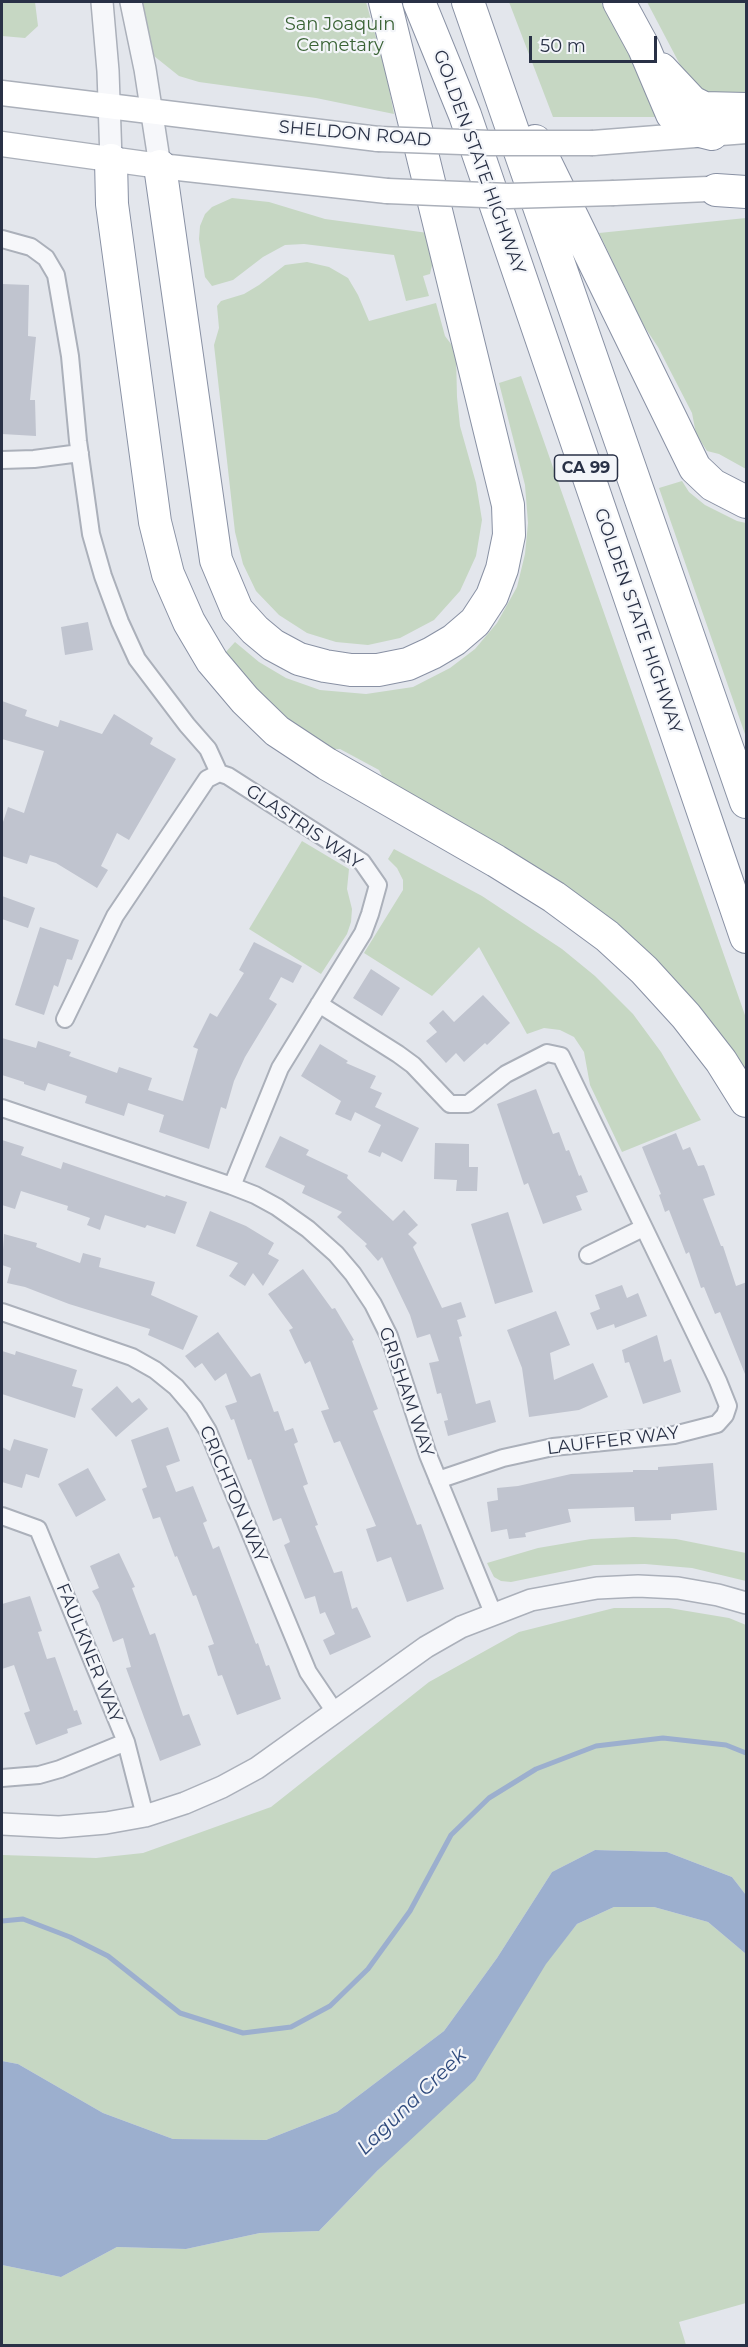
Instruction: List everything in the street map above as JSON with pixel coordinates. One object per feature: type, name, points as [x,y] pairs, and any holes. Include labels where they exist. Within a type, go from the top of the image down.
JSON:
[{"type":"highway","points":[[160,166],[216,560],[237,610],[273,645],[299,658],[324,666],[351,670],[378,670],[408,664],[432,653],[454,640],[475,622],[492,596],[502,569],[509,535],[508,505],[385,2]]},
{"type":"highway","name":"GOLDEN STATE HIGHWAY","points":[[419,2],[465,116],[747,937]]},
{"type":"highway","points":[[619,2],[644,48],[672,114],[680,124],[712,134]]},
{"type":"highway","points":[[468,3],[695,468],[713,485],[747,502]]},
{"type":"highway","name":"CA 99","points":[[468,3],[747,802]]},
{"type":"highway","points":[[644,48],[692,102],[704,108],[747,109]]},
{"type":"highway","points":[[111,160],[112,204],[155,522],[168,574],[189,622],[212,660],[245,700],[277,731],[327,764],[554,897],[607,936],[644,970],[686,1016],[721,1061],[747,1101]]},
{"type":"highway","points":[[716,190],[747,192]]},
{"type":"main road","name":"SHELDON ROAD","points":[[2,93],[378,139],[490,143],[593,143],[747,131]]},
{"type":"main road","points":[[2,144],[160,166],[387,191],[508,196],[716,190],[747,187]]},
{"type":"street","points":[[102,2],[108,71],[111,160]]},
{"type":"street","points":[[131,2],[160,166]]},
{"type":"street","points":[[2,239],[31,247],[46,258],[56,275],[70,356],[80,453],[92,534],[103,576],[120,622],[138,659],[187,725],[208,749],[219,773],[207,778],[115,916],[65,1019]]},
{"type":"street","points":[[2,460],[34,459],[80,453]]},
{"type":"street","name":"GLASTRIS WAY","points":[[219,773],[228,776],[363,862],[378,885],[363,933],[280,1068],[232,1185]]},
{"type":"street","name":"LAUFFER WAY","points":[[319,1005],[413,1065],[450,1104],[468,1104],[506,1074],[547,1053],[561,1056],[728,1406],[717,1424],[674,1436],[553,1447],[503,1458],[438,1480]]},
{"type":"street","name":"GRISHAM WAY","points":[[2,1108],[232,1185],[277,1207],[308,1229],[336,1254],[373,1304],[389,1336],[438,1480],[493,1613]]},
{"type":"street","points":[[588,1255],[644,1228]]},
{"type":"street","name":"CRICHTON WAY","points":[[2,1312],[132,1357],[169,1381],[194,1408],[208,1431],[308,1672],[334,1712]]},
{"type":"street","name":"FAULKNER WAY","points":[[2,1516],[38,1529],[126,1742],[145,1816]]},
{"type":"street","points":[[2,1824],[59,1827],[106,1823],[145,1816],[222,1787],[257,1768],[426,1647],[461,1627],[531,1600],[564,1592],[638,1586],[678,1588],[747,1603]]},
{"type":"street","points":[[2,1778],[49,1772],[126,1742]]},
{"type":"green space","points":[[2,2],[35,2],[38,26],[25,38],[2,36]]},
{"type":"green space","name":"San Joaquin Cemetary","points":[[142,2],[366,2],[386,73],[394,114],[316,98],[199,82],[179,76],[154,56]]},
{"type":"green space","points":[[509,2],[601,2],[661,113],[657,117],[553,117]]},
{"type":"green space","points":[[647,2],[746,2],[746,95],[711,97],[686,76]]},
{"type":"green space","points":[[232,198],[269,202],[325,219],[428,233],[434,257],[430,274],[423,276],[429,296],[406,301],[394,255],[304,244],[285,245],[263,257],[233,280],[212,286],[205,277],[199,239],[200,226],[205,214],[212,207]]},
{"type":"green space","points":[[746,218],[746,469],[719,454],[707,451],[696,434],[692,413],[658,347],[644,326],[599,233]]},
{"type":"green space","points":[[307,262],[329,267],[348,278],[369,321],[436,303],[445,336],[456,355],[460,426],[476,483],[482,520],[476,556],[460,591],[434,620],[400,638],[368,645],[336,642],[307,633],[279,615],[256,591],[243,564],[235,532],[214,345],[219,328],[217,306],[221,301],[244,294],[259,285],[285,265]]},
{"type":"green space","points":[[521,376],[746,1018],[746,1070],[740,1072],[706,1022],[387,786],[379,770],[340,749],[325,750],[256,694],[224,654],[235,642],[259,662],[286,678],[320,690],[366,694],[413,687],[450,668],[475,649],[497,623],[517,587],[525,554],[528,523],[525,485],[499,383]]},
{"type":"green space","points":[[682,481],[689,492],[705,505],[746,523],[746,737],[659,488]]},
{"type":"green space","points":[[302,841],[349,869],[347,889],[352,909],[351,922],[347,934],[321,974],[249,929]]},
{"type":"green space","points":[[394,849],[482,896],[562,949],[595,976],[633,1014],[661,1052],[701,1120],[622,1152],[590,1085],[584,1052],[574,1037],[560,1030],[544,1028],[527,1034],[479,947],[432,996],[364,953],[403,890],[403,880],[397,868],[388,859]]},
{"type":"green space","points":[[634,1537],[676,1539],[746,1553],[746,1581],[692,1568],[645,1564],[594,1565],[511,1582],[501,1581],[494,1577],[487,1563],[538,1548],[591,1539]]},
{"type":"green space","points":[[614,1608],[669,1608],[729,1618],[746,1625],[746,1895],[732,1877],[667,1852],[595,1850],[552,1872],[497,1958],[444,2031],[337,2112],[266,2140],[173,2139],[103,2113],[18,2064],[2,2061],[2,1855],[96,1858],[143,1853],[271,1807],[429,1682],[519,1632]]},
{"type":"green space","points":[[614,1907],[654,1907],[708,1922],[746,1954],[746,2303],[679,2322],[686,2345],[2,2345],[2,2265],[61,2277],[117,2247],[186,2249],[260,2233],[319,2231],[378,2170],[577,1924]]},
{"type":"water","points":[[595,1850],[667,1852],[732,1877],[746,1895],[746,1954],[708,1922],[654,1907],[614,1907],[577,1924],[546,1964],[475,2080],[378,2170],[319,2231],[260,2233],[186,2249],[117,2247],[61,2277],[2,2265],[2,2061],[18,2064],[103,2113],[173,2139],[266,2140],[337,2112],[444,2031],[497,1958],[552,1872]]},
{"type":"building","points":[[2,284],[29,285],[28,336],[36,337],[30,400],[35,400],[36,436],[2,434]]},
{"type":"building","points":[[88,622],[93,650],[65,655],[61,627]]},
{"type":"building","points":[[2,701],[27,710],[25,716],[58,727],[60,720],[102,734],[114,714],[153,738],[150,744],[176,759],[129,840],[117,833],[101,866],[108,870],[97,888],[56,863],[30,855],[27,864],[2,856],[2,825],[8,807],[24,813],[44,751],[2,739]]},
{"type":"building","points":[[2,896],[35,908],[28,928],[2,919]]},
{"type":"building","points":[[40,927],[79,940],[72,960],[67,959],[58,987],[54,985],[44,1015],[15,1005]]},
{"type":"building","points":[[254,942],[302,966],[293,983],[281,977],[269,999],[277,1004],[245,1057],[234,1081],[226,1109],[221,1107],[209,1149],[159,1132],[164,1115],[128,1103],[124,1116],[85,1103],[87,1096],[48,1083],[45,1091],[2,1075],[2,1038],[36,1048],[38,1041],[71,1052],[69,1056],[117,1073],[119,1067],[152,1078],[148,1090],[183,1101],[198,1049],[193,1047],[210,1013],[217,1017],[244,973],[239,970]]},
{"type":"building","points":[[371,969],[400,988],[382,1016],[353,998]]},
{"type":"building","points":[[483,995],[510,1023],[487,1045],[485,1043],[464,1062],[456,1053],[446,1063],[426,1041],[437,1032],[429,1023],[443,1010],[454,1022]]},
{"type":"building","points":[[320,1044],[348,1061],[346,1063],[376,1076],[370,1088],[382,1093],[375,1107],[419,1128],[402,1162],[382,1152],[380,1157],[368,1152],[381,1125],[355,1112],[351,1121],[335,1114],[341,1101],[301,1076]]},
{"type":"building","points":[[536,1089],[553,1134],[559,1132],[566,1151],[569,1150],[588,1192],[576,1196],[582,1210],[543,1224],[528,1183],[524,1185],[497,1104]]},
{"type":"building","points":[[676,1133],[683,1150],[690,1147],[698,1166],[704,1165],[707,1172],[715,1195],[703,1199],[721,1246],[723,1246],[736,1286],[747,1282],[747,1379],[720,1312],[715,1314],[704,1287],[701,1288],[689,1252],[686,1254],[669,1210],[665,1212],[659,1195],[661,1194],[642,1147]]},
{"type":"building","points":[[280,1136],[309,1150],[306,1155],[348,1175],[347,1178],[393,1221],[404,1210],[418,1225],[408,1234],[417,1243],[413,1247],[442,1308],[461,1302],[466,1317],[457,1320],[462,1336],[459,1337],[476,1404],[490,1400],[496,1422],[448,1436],[444,1421],[448,1420],[441,1393],[437,1394],[429,1363],[439,1361],[430,1334],[417,1338],[410,1315],[382,1257],[378,1261],[365,1246],[367,1244],[337,1217],[342,1212],[302,1193],[305,1186],[265,1167]]},
{"type":"building","points":[[2,1140],[24,1147],[21,1155],[61,1169],[63,1162],[165,1197],[166,1195],[187,1202],[175,1234],[147,1225],[145,1228],[105,1215],[100,1230],[87,1225],[90,1218],[67,1210],[68,1206],[21,1191],[15,1209],[2,1205]]},
{"type":"building","points":[[435,1143],[469,1144],[469,1167],[478,1167],[477,1191],[456,1191],[457,1180],[434,1179]]},
{"type":"building","points":[[210,1211],[246,1226],[274,1243],[268,1254],[279,1260],[263,1286],[253,1273],[245,1286],[229,1276],[238,1263],[196,1246]]},
{"type":"building","points":[[508,1212],[533,1292],[495,1304],[471,1224]]},
{"type":"building","points":[[4,1234],[37,1243],[36,1247],[80,1263],[83,1253],[101,1258],[99,1267],[155,1282],[151,1295],[198,1316],[183,1350],[148,1335],[150,1329],[7,1283],[11,1268],[2,1265]]},
{"type":"building","points":[[303,1269],[332,1309],[335,1308],[354,1340],[352,1341],[378,1409],[373,1411],[417,1525],[421,1524],[444,1589],[407,1602],[391,1557],[377,1562],[366,1529],[376,1526],[340,1441],[334,1443],[321,1411],[329,1409],[310,1361],[305,1364],[289,1330],[293,1328],[268,1294]]},
{"type":"building","points":[[622,1285],[627,1298],[638,1293],[647,1316],[615,1328],[614,1324],[597,1330],[590,1313],[600,1309],[595,1295]]},
{"type":"building","points":[[556,1311],[570,1345],[550,1353],[554,1380],[593,1363],[608,1397],[579,1410],[529,1417],[522,1368],[507,1330]]},
{"type":"building","points":[[218,1332],[251,1377],[260,1373],[274,1412],[278,1411],[285,1431],[293,1428],[298,1442],[294,1444],[308,1484],[303,1486],[318,1525],[315,1526],[334,1573],[342,1571],[352,1609],[357,1607],[371,1637],[330,1655],[323,1640],[335,1634],[325,1612],[320,1614],[315,1596],[305,1599],[284,1545],[290,1542],[281,1518],[273,1521],[251,1459],[248,1460],[234,1419],[231,1420],[225,1406],[237,1402],[226,1373],[215,1381],[202,1363],[195,1368],[185,1356]]},
{"type":"building","points":[[657,1335],[664,1362],[671,1359],[681,1392],[643,1404],[629,1362],[625,1363],[622,1350]]},
{"type":"building","points":[[2,1351],[15,1355],[16,1351],[77,1370],[72,1386],[83,1389],[75,1418],[2,1394]]},
{"type":"building","points":[[117,1386],[132,1403],[139,1398],[148,1409],[116,1437],[91,1409]]},
{"type":"building","points":[[168,1427],[180,1461],[166,1466],[176,1492],[193,1486],[207,1521],[203,1523],[213,1549],[219,1546],[256,1644],[258,1643],[266,1666],[269,1665],[281,1699],[237,1715],[222,1675],[218,1676],[208,1646],[214,1644],[196,1595],[193,1596],[177,1556],[175,1557],[160,1517],[153,1519],[142,1489],[147,1487],[131,1440]]},
{"type":"building","points":[[14,1439],[48,1449],[39,1478],[26,1474],[22,1488],[2,1482],[2,1447],[10,1451]]},
{"type":"building","points":[[713,1463],[717,1510],[671,1514],[671,1520],[635,1521],[634,1507],[568,1509],[571,1522],[525,1533],[526,1537],[509,1539],[507,1529],[491,1532],[487,1502],[498,1500],[497,1488],[518,1486],[571,1474],[633,1472],[633,1470],[658,1470],[658,1467]]},
{"type":"building","points":[[88,1468],[106,1500],[76,1517],[58,1484]]},
{"type":"building","points":[[119,1553],[135,1587],[132,1588],[150,1635],[155,1633],[183,1716],[189,1714],[201,1745],[160,1761],[126,1668],[131,1667],[123,1638],[113,1642],[99,1603],[92,1591],[99,1588],[90,1566]]},
{"type":"building","points":[[30,1596],[42,1631],[38,1632],[47,1659],[55,1657],[74,1711],[77,1710],[82,1724],[67,1729],[68,1733],[36,1745],[24,1713],[30,1711],[14,1665],[2,1669],[2,1604]]},
{"type":"waterway","name":"Laguna Creek","points":[[2,1921],[23,1919],[70,1937],[108,1956],[180,2013],[243,2033],[291,2027],[330,2006],[368,1969],[410,1911],[451,1835],[489,1798],[536,1769],[596,1746],[663,1738],[726,1745],[746,1753]]}]
